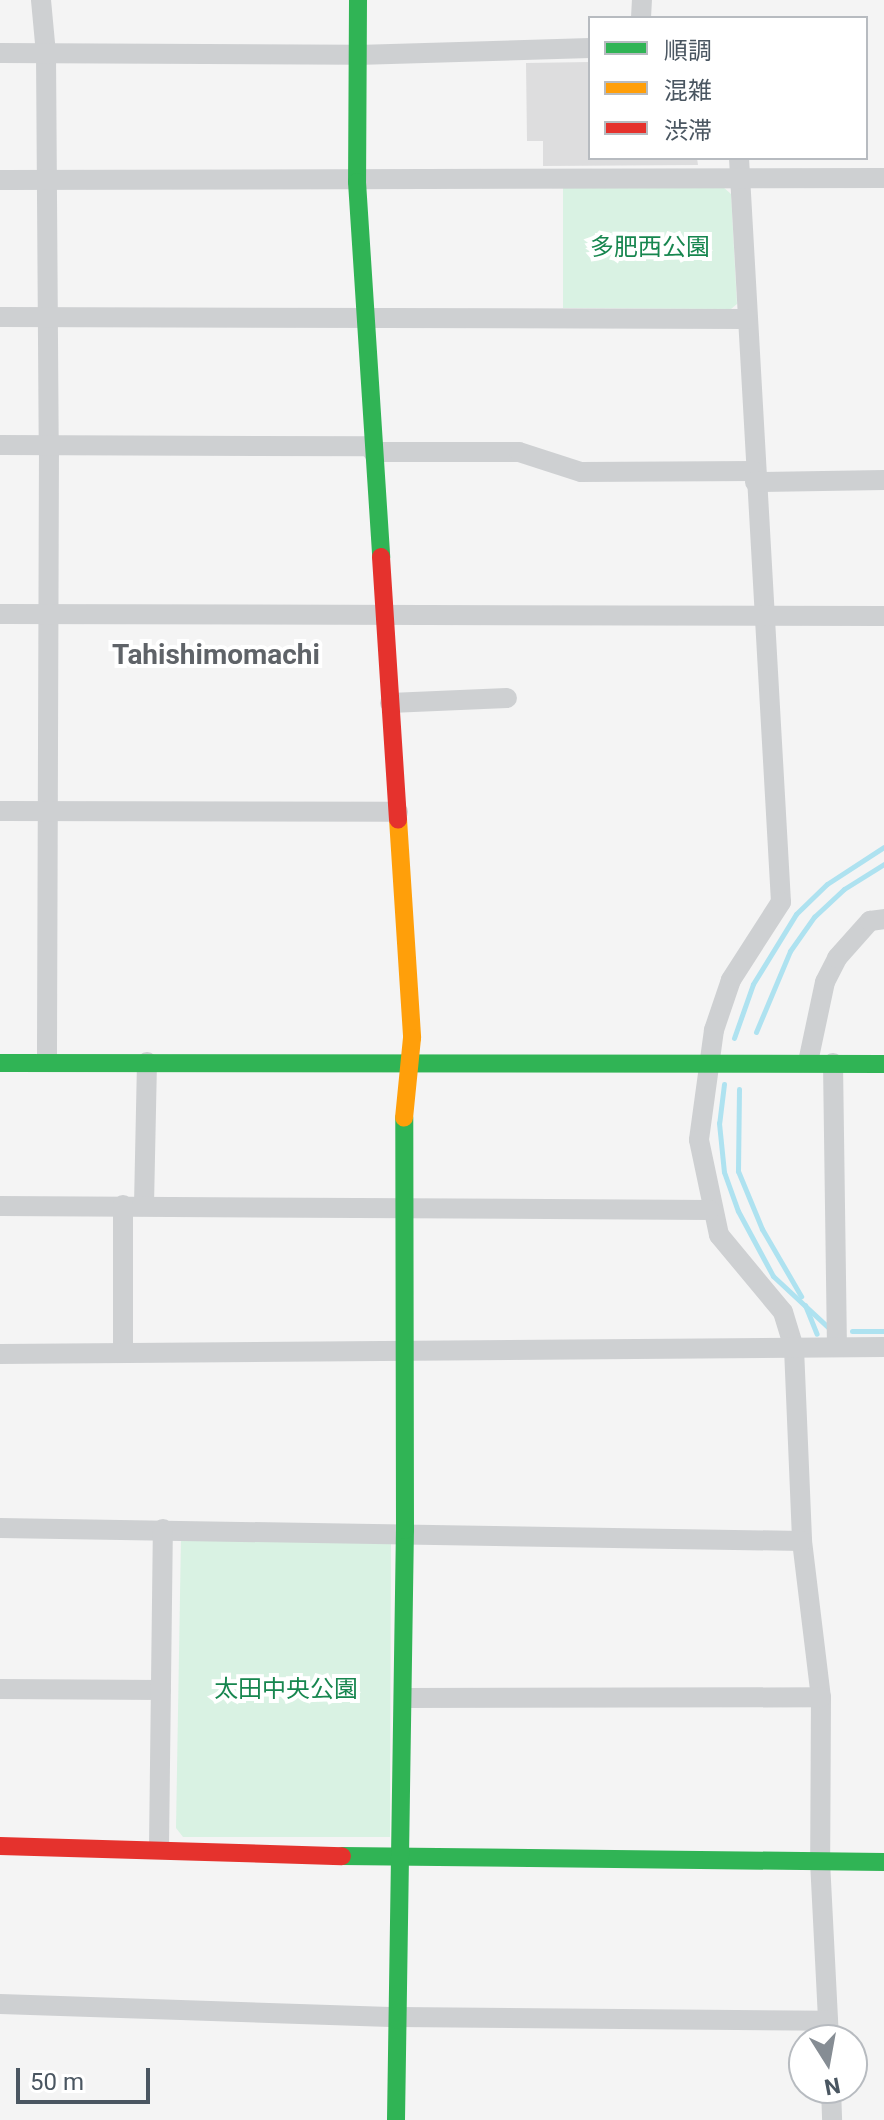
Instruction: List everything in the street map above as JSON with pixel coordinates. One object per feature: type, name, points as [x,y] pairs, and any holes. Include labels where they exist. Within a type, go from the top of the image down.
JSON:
[{"type":"street","points":[[41,0],[46,54],[49,445],[47,1062]]},
{"type":"street","points":[[358,0],[357,182],[412,1038],[408,1060],[404,1204],[404,1698],[396,2120]]},
{"type":"street","points":[[0,53],[357,55],[588,48]]},
{"type":"street","points":[[0,180],[357,182],[739,168],[884,178]]},
{"type":"street","points":[[739,168],[754,477],[766,615],[781,902],[731,980],[709,1061],[699,1140],[710,1210],[734,1259],[783,1312],[794,1348],[802,1541],[821,1697],[820,1861],[828,2024]]},
{"type":"street","points":[[0,317],[747,319]]},
{"type":"street","points":[[0,445],[519,452],[581,472],[884,480]]},
{"type":"street","points":[[0,614],[884,616]]},
{"type":"street","points":[[390,703],[507,698]]},
{"type":"street","points":[[0,811],[398,812]]},
{"type":"street","points":[[808,1062],[825,982],[837,958],[870,921],[884,919]]},
{"type":"street","points":[[0,1063],[408,1060],[884,1064]]},
{"type":"street","points":[[144,1205],[147,1062]]},
{"type":"street","points":[[833,1063],[837,1347]]},
{"type":"street","points":[[0,1206],[404,1204],[710,1210]]},
{"type":"street","points":[[123,1205],[123,1353]]},
{"type":"street","points":[[0,1354],[405,1348],[884,1347]]},
{"type":"street","points":[[0,1528],[405,1530],[802,1541]]},
{"type":"street","points":[[159,1847],[163,1529]]},
{"type":"street","points":[[0,1689],[161,1690]]},
{"type":"street","points":[[404,1698],[821,1697]]},
{"type":"street","points":[[0,1846],[159,1847],[400,1858],[884,1862]]},
{"type":"street","points":[[0,2004],[788,2029]]},
{"type":"green space","name":"多肥西公園","points":[[722,186],[731,194],[737,304],[731,309],[563,308],[563,188]]},
{"type":"green space","name":"太田中央公園","points":[[181,1537],[391,1542],[390,1837],[183,1837],[176,1828]]},
{"type":"building","points":[[588,62],[588,160],[697,160],[698,165],[543,166],[543,141],[527,141],[526,63]]},
{"type":"waterway","points":[[734,1038],[753,984],[796,914],[827,884],[884,847]]},
{"type":"waterway","points":[[756,1032],[790,951],[814,917],[844,889],[884,864]]},
{"type":"waterway","points":[[724,1084],[719,1123],[724,1172],[738,1211],[773,1276],[830,1329]]},
{"type":"waterway","points":[[739,1089],[738,1171],[762,1229],[801,1296]]},
{"type":"waterway","points":[[805,1305],[817,1334]]},
{"type":"waterway","points":[[852,1331],[884,1331]]},
{"type":"traffic: fast","points":[[358,0],[357,182],[381,557]]},
{"type":"traffic: fast","points":[[0,1063],[884,1064]]},
{"type":"traffic: fast","points":[[396,2120],[405,1530],[404,1118]]},
{"type":"traffic: fast","points":[[342,1856],[884,1862]]},
{"type":"traffic: slow","points":[[398,819],[412,1038],[404,1118]]},
{"type":"traffic: jam","points":[[381,557],[398,819]]},
{"type":"traffic: jam","points":[[0,1846],[342,1856]]},
{"type":"district","name":"Tahishimomachi","points":[[216,655]]}]
